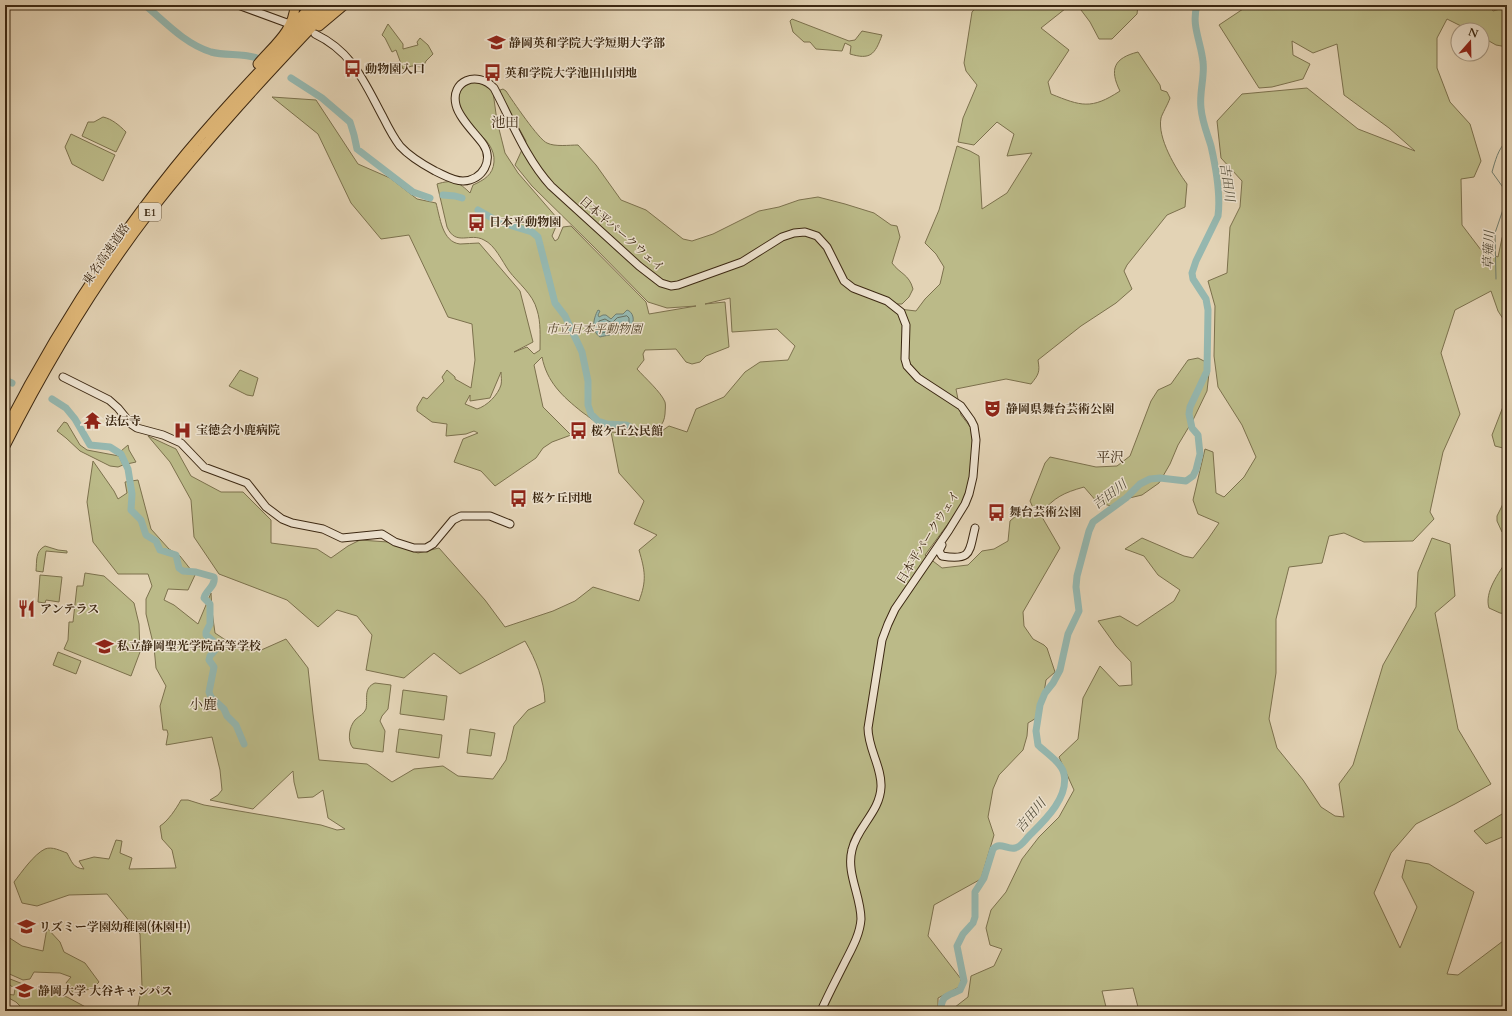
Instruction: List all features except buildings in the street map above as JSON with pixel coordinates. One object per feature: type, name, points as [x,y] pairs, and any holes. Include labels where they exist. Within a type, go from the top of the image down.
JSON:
[{"type":"highway","points":[[196,142],[291,26],[295,12],[295,5]]},
{"type":"highway","points":[[278,41],[312,5]]},
{"type":"highway","name":"東名高速道路","points":[[5,430],[42,360],[84,292],[130,225],[196,142],[243,88],[322,5]]},
{"type":"highway","name":"東名高速道路","points":[[5,446],[21,414],[71,328],[110,268],[170,186],[215,132],[333,5]]},
{"type":"highway","points":[[299,41],[326,21],[344,5]]},
{"type":"street","points":[[238,5],[287,23]]},
{"type":"street","name":"日本平パークウェイ","points":[[315,34],[334,45],[354,64],[389,129],[400,146],[422,164],[455,180],[466,180],[477,177],[485,168],[488,156],[483,144],[457,108],[455,100],[457,90],[462,84],[469,80],[478,78],[488,82],[494,88],[530,157],[542,176],[639,266],[657,281],[665,285],[671,286],[684,284],[733,267],[753,257],[782,238],[794,233],[800,232],[810,234],[822,240],[844,281],[853,288],[887,301],[901,312],[906,325],[905,359],[908,366],[918,378],[961,406],[974,426],[976,446],[969,494],[965,504],[891,615],[882,640],[869,716],[868,733],[880,777],[880,794],[874,811],[857,836],[851,854],[852,871],[860,909],[860,924],[855,940],[821,1011]]},
{"type":"street","points":[[63,377],[109,400],[118,408],[131,424],[137,428],[163,434],[181,443],[204,467],[247,484],[266,507],[282,519],[292,523],[323,529],[342,538],[382,534],[395,542],[414,548],[426,548],[433,544],[453,520],[461,516],[490,516],[510,524]]},
{"type":"street","points":[[932,554],[959,557],[968,553],[971,548],[975,528]]},
{"type":"street","points":[[942,556],[939,552],[949,530]]},
{"type":"green space","name":"市立日本平動物園","points":[[978,5],[1070,5],[1041,28],[1069,50],[1048,82],[1051,94],[1078,103],[1086,104],[1101,101],[1120,91],[1115,76],[1116,66],[1119,61],[1130,54],[1138,52],[1160,85],[1161,90],[1167,92],[1170,98],[1161,118],[1162,135],[1168,153],[1187,184],[1185,207],[1167,215],[1127,265],[1124,271],[1132,289],[1116,303],[1081,326],[1038,360],[1038,373],[1031,384],[1006,379],[956,389],[961,415],[972,429],[973,465],[964,502],[925,555],[942,568],[968,565],[982,551],[994,549],[1008,541],[1010,521],[1024,509],[1042,517],[1060,548],[1023,612],[1024,626],[1033,639],[1047,648],[1055,672],[1046,680],[1038,717],[1028,723],[1027,736],[1023,750],[999,775],[993,789],[988,817],[994,835],[981,879],[934,905],[928,936],[961,979],[961,986],[938,998],[938,1011],[137,1011],[142,986],[140,934],[107,894],[69,895],[37,906],[22,903],[14,882],[32,859],[41,851],[48,848],[67,853],[75,866],[84,869],[79,861],[94,857],[109,859],[116,840],[122,841],[120,853],[132,858],[129,869],[176,868],[172,850],[162,839],[160,826],[169,818],[181,800],[188,800],[204,805],[321,825],[337,830],[345,829],[328,818],[323,790],[313,797],[298,798],[293,771],[253,809],[210,800],[218,795],[222,790],[220,770],[212,737],[166,745],[168,734],[167,730],[163,730],[160,706],[166,686],[156,668],[154,647],[146,614],[146,599],[152,586],[148,574],[118,574],[93,542],[87,502],[93,461],[118,499],[127,493],[125,482],[138,480],[151,529],[169,549],[180,556],[195,575],[188,590],[168,589],[164,600],[174,605],[198,624],[211,593],[215,633],[239,649],[259,651],[286,639],[308,668],[319,760],[367,764],[392,782],[414,769],[443,766],[458,776],[493,779],[506,760],[514,726],[528,710],[545,702],[539,670],[525,641],[460,674],[434,653],[404,678],[366,670],[372,635],[357,616],[337,610],[318,627],[287,600],[219,574],[194,537],[191,500],[170,462],[148,436],[176,449],[191,476],[221,492],[243,492],[271,520],[271,543],[317,549],[331,558],[348,546],[360,540],[388,542],[418,553],[439,548],[485,600],[505,627],[553,611],[575,601],[593,587],[639,601],[644,576],[643,564],[639,550],[657,535],[634,524],[644,501],[619,473],[611,432],[656,435],[669,426],[687,432],[696,409],[724,397],[745,372],[760,362],[788,360],[795,346],[777,329],[732,332],[730,298],[705,304],[725,302],[729,347],[706,356],[700,362],[692,364],[686,362],[676,349],[645,350],[643,354],[644,360],[637,369],[660,394],[665,402],[665,414],[663,421],[656,429],[651,430],[616,428],[597,423],[582,412],[556,388],[544,366],[542,357],[534,365],[543,407],[571,435],[552,442],[543,448],[536,458],[495,486],[481,471],[454,462],[463,439],[478,433],[474,431],[466,434],[446,436],[447,424],[432,422],[417,411],[417,407],[423,397],[427,399],[444,381],[442,377],[447,370],[455,377],[455,379],[471,388],[475,360],[472,324],[448,317],[409,235],[381,239],[351,203],[318,134],[272,97],[316,100],[358,164],[390,178],[417,199],[436,203],[443,228],[449,239],[460,244],[479,243],[520,291],[533,342],[514,352],[527,347],[534,354],[540,350],[540,325],[535,304],[529,294],[509,271],[495,249],[488,242],[474,237],[459,238],[451,233],[447,227],[437,184],[455,182],[470,193],[473,185],[484,179],[492,170],[494,162],[493,153],[484,138],[464,117],[458,100],[459,94],[465,84],[476,81],[488,85],[493,92],[497,121],[505,153],[518,173],[557,218],[557,224],[552,236],[555,241],[558,239],[563,227],[571,226],[646,302],[649,314],[696,306],[667,308],[648,302],[532,186],[515,165],[526,141],[500,94],[500,90],[503,89],[506,91],[543,140],[554,145],[578,145],[596,165],[621,200],[646,210],[683,239],[692,241],[713,234],[759,211],[779,207],[799,200],[818,197],[874,213],[891,225],[897,226],[900,237],[892,263],[907,277],[913,289],[909,297],[902,304],[893,304],[891,308],[916,311],[925,299],[940,284],[944,267],[936,254],[925,243],[939,210],[957,146],[979,156],[982,209],[1007,193],[1032,153],[1007,156],[1014,134],[997,122],[974,145],[958,142],[963,118],[977,85],[966,71],[964,63],[972,12]],"holes":[[[501,372],[500,389],[488,403],[477,409],[465,404],[470,395],[470,401],[490,398]]]},
{"type":"green space","points":[[1138,5],[1137,14],[1112,39],[1099,39],[1090,22],[1078,6]]},
{"type":"green space","points":[[1249,5],[1489,5],[1493,11],[1507,7],[1507,47],[1496,45],[1490,42],[1490,22],[1453,22],[1447,19],[1437,38],[1437,68],[1450,102],[1470,124],[1481,161],[1474,177],[1461,179],[1462,225],[1481,250],[1498,257],[1502,238],[1507,225],[1507,325],[1498,311],[1491,291],[1455,310],[1441,353],[1460,414],[1443,452],[1430,512],[1434,519],[1413,541],[1364,542],[1344,533],[1329,536],[1322,563],[1289,567],[1276,619],[1276,673],[1269,719],[1277,748],[1303,780],[1321,807],[1335,816],[1344,817],[1339,784],[1353,765],[1383,665],[1416,607],[1418,572],[1432,538],[1450,544],[1455,596],[1435,613],[1458,729],[1491,784],[1416,824],[1391,853],[1374,893],[1400,948],[1417,907],[1402,877],[1406,860],[1429,864],[1474,892],[1447,974],[1458,975],[1507,938],[1507,1011],[1139,1011],[1133,988],[1102,991],[1107,1011],[950,1011],[968,997],[971,976],[994,966],[1002,949],[990,945],[986,928],[991,910],[1006,892],[1022,859],[1039,837],[1059,817],[1074,790],[1059,757],[1078,739],[1083,698],[1100,666],[1119,686],[1132,685],[1131,662],[1116,646],[1098,621],[1120,616],[1137,626],[1174,601],[1180,590],[1158,575],[1144,556],[1125,549],[1142,538],[1184,556],[1193,558],[1219,523],[1198,514],[1193,500],[1205,449],[1213,452],[1216,493],[1224,497],[1244,477],[1256,457],[1242,425],[1218,387],[1214,356],[1215,306],[1208,281],[1227,273],[1230,227],[1240,207],[1242,181],[1221,158],[1217,121],[1242,94],[1307,88],[1358,129],[1415,151],[1389,128],[1344,95],[1337,44],[1313,53],[1292,41],[1293,55],[1310,64],[1303,79],[1272,87],[1259,88],[1219,25]]},
{"type":"green space","points":[[792,19],[849,41],[855,40],[862,31],[882,35],[877,47],[867,56],[850,54],[851,46],[845,43],[842,51],[816,49],[810,42],[804,42],[793,32],[790,21]]},
{"type":"green space","points":[[388,24],[403,44],[403,49],[418,45],[417,42],[420,38],[428,45],[433,54],[426,61],[423,67],[412,66],[403,69],[396,50],[392,52],[382,35]]},
{"type":"green space","points":[[103,117],[109,119],[126,132],[116,152],[82,136],[88,122],[94,122]]},
{"type":"green space","points":[[71,134],[115,155],[103,181],[72,164],[65,147]]},
{"type":"green space","points":[[1198,358],[1206,362],[1209,373],[1207,391],[1159,483],[1142,495],[1121,500],[1111,506],[1097,502],[1084,487],[1060,496],[1041,513],[1035,512],[1030,501],[1045,463],[1050,457],[1096,467],[1117,466],[1130,456],[1151,401],[1158,390],[1171,384],[1188,360]]},
{"type":"green space","points":[[240,370],[258,378],[253,396],[247,395],[229,386]]},
{"type":"green space","points":[[1506,399],[1507,449],[1495,446],[1492,435]]},
{"type":"green space","points":[[64,422],[67,423],[80,445],[87,450],[119,456],[123,465],[118,467],[110,466],[80,451],[57,431]]},
{"type":"green space","points":[[128,445],[129,450],[136,462],[127,464],[121,451]]},
{"type":"green space","points":[[1507,490],[1507,530],[1502,532],[1497,521],[1497,516]]},
{"type":"green space","points":[[45,546],[67,551],[67,553],[46,551],[43,572],[36,571],[38,553]]},
{"type":"green space","points":[[1507,560],[1507,614],[1500,613],[1489,608],[1488,602],[1490,589]]},
{"type":"green space","points":[[85,573],[104,576],[134,603],[139,624],[140,652],[131,676],[64,649],[68,640],[69,622],[73,622],[77,586],[83,586]]},
{"type":"green space","points":[[40,575],[62,577],[59,602],[46,600],[45,603],[38,602]]},
{"type":"green space","points":[[58,652],[81,661],[76,674],[53,665]]},
{"type":"green space","points":[[375,683],[391,685],[388,709],[380,721],[385,731],[383,752],[353,748],[349,738],[353,723],[366,709],[367,691],[371,685]]},
{"type":"green space","points":[[403,690],[447,696],[444,720],[400,714]]},
{"type":"green space","points":[[399,729],[442,735],[439,758],[396,752]]},
{"type":"green space","points":[[470,729],[495,733],[491,756],[467,753]]},
{"type":"green space","points":[[1507,811],[1507,835],[1486,844],[1474,831]]},
{"type":"green space","points":[[47,928],[60,942],[64,952],[85,963],[99,982],[92,989],[72,992],[66,983],[71,977],[60,973],[34,972],[30,979],[23,980],[5,972],[5,935],[22,946],[43,951]]},
{"type":"green space","name":"静岡大学 大谷キャンパス","points":[[5,977],[28,986],[67,997],[93,1011],[21,1011],[21,1007],[16,1002],[5,996],[5,994],[14,995],[15,989],[10,985],[5,984]]},
{"type":"water","points":[[598,310],[600,311],[598,315],[599,317],[606,315],[611,319],[616,314],[623,314],[627,310],[632,314],[633,322],[627,330],[600,337],[595,332],[594,328],[595,317]]},
{"type":"waterway","points":[[145,5],[176,32],[193,44],[211,52],[257,58]]},
{"type":"waterway","name":"吉田川","points":[[941,1011],[941,1005],[944,998],[960,990],[964,981],[957,946],[963,934],[973,923],[975,917],[975,892],[984,878],[993,849],[998,846],[1012,848],[1021,845],[1048,816],[1063,792],[1065,783],[1063,770],[1057,762],[1038,745],[1036,731],[1040,705],[1045,693],[1053,683],[1060,670],[1068,634],[1079,611],[1076,587],[1077,576],[1089,531],[1093,522],[1126,498],[1140,484],[1150,479],[1160,478],[1186,481],[1193,476],[1196,470],[1200,454],[1198,435],[1192,428],[1189,414],[1190,407],[1207,371],[1208,310],[1206,299],[1193,279],[1192,273],[1196,261],[1218,216],[1219,208],[1218,181],[1215,163],[1201,108],[1203,68],[1202,54],[1195,20],[1197,5]]},
{"type":"waterway","points":[[291,78],[322,98],[350,122],[357,149],[413,192],[430,198]]},
{"type":"waterway","name":"草薙川","points":[[1507,141],[1499,151],[1492,172],[1507,193]]},
{"type":"waterway","points":[[443,195],[462,198]]},
{"type":"waterway","name":"草薙川","points":[[1496,279],[1495,233],[1507,198]]},
{"type":"waterway","points":[[478,210],[497,221],[532,232],[538,237],[555,303],[565,316],[582,352],[588,381],[588,405],[591,414],[598,421],[607,424],[626,425],[634,429]]},
{"type":"waterway","points":[[5,380],[12,383]]},
{"type":"waterway","points":[[52,399],[66,408],[75,419],[90,445],[110,447],[121,454],[128,469],[132,494],[131,510],[141,520],[146,535],[156,541],[160,550],[176,555],[179,568],[183,571],[196,572],[214,577],[214,583],[204,598],[210,604],[210,624],[206,635],[213,641],[216,649],[210,656],[209,660],[214,667],[209,692],[211,697],[224,709],[227,716],[236,725],[244,744]]},
{"type":"place","name":"静岡英和学院大学短期大学部","points":[[496,43]]},
{"type":"place","name":"動物園入口","points":[[352,69]]},
{"type":"place","name":"英和学院大学池田山団地","points":[[492,73]]},
{"type":"place","name":"日本平動物園","points":[[476,222]]},
{"type":"place","name":"静岡県舞台芸術公園","points":[[993,409]]},
{"type":"place","name":"法伝寺","points":[[92,421]]},
{"type":"place","name":"宝徳会小鹿病院","points":[[183,430]]},
{"type":"place","name":"桜ケ丘公民館","points":[[578,431]]},
{"type":"place","name":"桜ケ丘団地","points":[[519,498]]},
{"type":"place","name":"舞台芸術公園","points":[[996,512]]},
{"type":"place","name":"アンテラス","points":[[27,609]]},
{"type":"place","name":"私立静岡聖光学院高等学校","points":[[104,646]]},
{"type":"place","name":"リズミー学園幼稚園(休園中)","points":[[26,927]]},
{"type":"place","name":"静岡大学 大谷キャンパス","points":[[25,991]]},
{"type":"district","name":"池田","points":[[505,122]]},
{"type":"district","name":"平沢","points":[[1110,457]]},
{"type":"district","name":"小鹿","points":[[203,704]]}]
